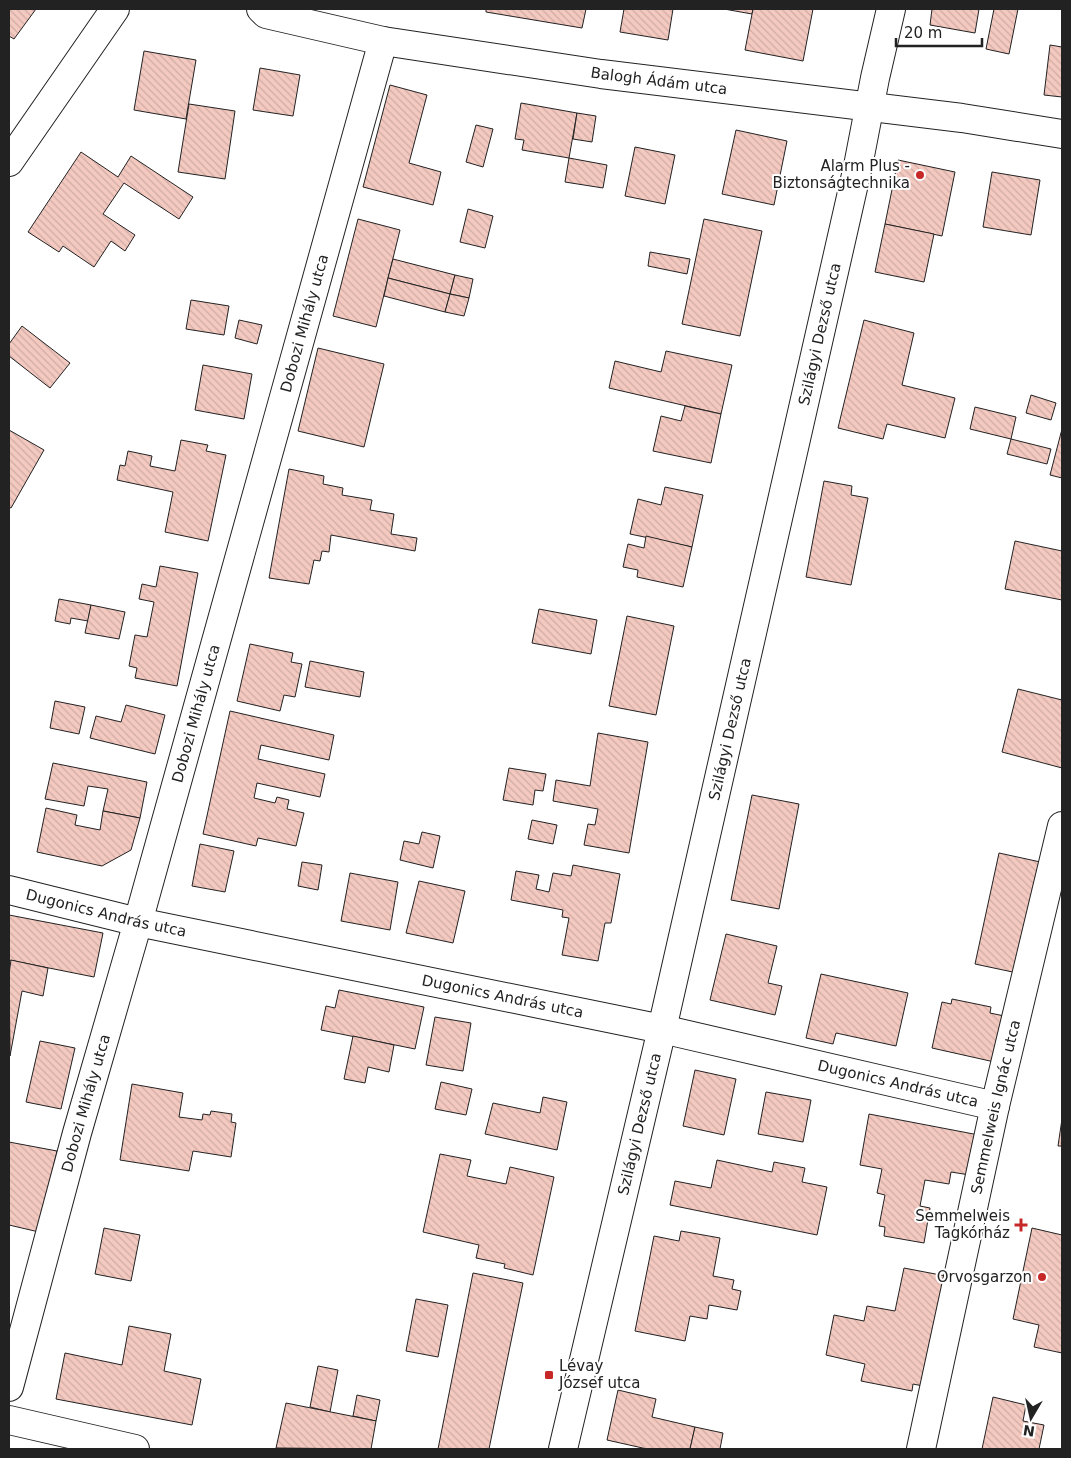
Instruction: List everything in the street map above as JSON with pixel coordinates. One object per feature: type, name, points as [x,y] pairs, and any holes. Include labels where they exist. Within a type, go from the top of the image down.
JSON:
[{"type":"street","name":"Balogh Ádám utca","points":[[261,9],[266,14],[383,41],[601,74],[870,106],[1062,134]]},
{"type":"street","name":"Szilágyi Dezső utca","points":[[563,1449],[662,1028],[858,166],[891,9]]},
{"type":"street","points":[[9,162],[111,11]]},
{"type":"street","name":"Dobozi Mihály utca","points":[[9,1387],[75,1142],[383,41]]},
{"type":"street","name":"Semmelweis Ignác utca","points":[[921,1449],[996,1106],[1062,826]]},
{"type":"street","name":"Dugonics András utca","points":[[9,890],[138,922],[662,1028],[996,1106]]},
{"type":"street","points":[[9,1420],[135,1449]]},
{"type":"building","points":[[9,9],[36,9],[14,39],[9,36]]},
{"type":"building","points":[[486,9],[586,9],[582,28],[486,12]]},
{"type":"building","points":[[624,9],[673,9],[668,40],[620,32]]},
{"type":"building","points":[[724,9],[753,9],[752,14]]},
{"type":"building","points":[[753,9],[813,9],[803,61],[745,50]]},
{"type":"building","points":[[932,9],[979,9],[975,33],[930,25]]},
{"type":"building","points":[[994,9],[1018,9],[1009,54],[986,49]]},
{"type":"building","points":[[1050,45],[1062,47],[1062,97],[1044,95]]},
{"type":"building","points":[[144,51],[196,60],[186,119],[134,110]]},
{"type":"building","points":[[260,68],[300,75],[293,116],[253,110]]},
{"type":"building","points":[[390,85],[427,95],[409,163],[441,172],[433,205],[363,187]]},
{"type":"building","points":[[521,103],[577,113],[569,158],[522,150],[524,140],[515,139]]},
{"type":"building","points":[[189,104],[235,111],[225,179],[178,172]]},
{"type":"building","points":[[577,113],[596,116],[592,142],[573,139]]},
{"type":"building","points":[[476,125],[493,129],[483,167],[466,162]]},
{"type":"building","points":[[736,130],[787,141],[774,205],[722,194]]},
{"type":"building","points":[[635,147],[675,155],[665,204],[625,196]]},
{"type":"building","points":[[81,152],[118,177],[131,156],[193,197],[179,219],[124,183],[103,214],[135,235],[125,251],[111,241],[94,267],[63,246],[59,252],[28,232]]},
{"type":"building","points":[[569,158],[607,165],[603,188],[565,182]]},
{"type":"building","points":[[898,160],[955,172],[942,236],[885,224]]},
{"type":"building","points":[[992,172],[1040,180],[1031,235],[983,227]]},
{"type":"building","points":[[468,209],[493,216],[485,248],[460,242]]},
{"type":"building","points":[[358,219],[400,230],[376,327],[333,316]]},
{"type":"building","points":[[704,219],[762,231],[740,336],[682,324]]},
{"type":"building","points":[[885,224],[934,234],[924,282],[875,272]]},
{"type":"building","points":[[650,252],[690,259],[687,274],[648,266]]},
{"type":"building","points":[[393,259],[455,275],[450,294],[388,278]]},
{"type":"building","points":[[455,275],[473,279],[469,298],[450,294]]},
{"type":"building","points":[[388,278],[450,294],[445,312],[384,296]]},
{"type":"building","points":[[450,294],[469,298],[464,316],[445,312]]},
{"type":"building","points":[[191,300],[229,306],[224,335],[186,329]]},
{"type":"building","points":[[239,320],[262,325],[257,344],[235,338]]},
{"type":"building","points":[[864,320],[914,333],[902,385],[955,398],[945,438],[887,424],[883,439],[838,428]]},
{"type":"building","points":[[22,326],[70,363],[50,388],[9,356],[9,344]]},
{"type":"building","points":[[318,348],[384,364],[364,447],[298,431]]},
{"type":"building","points":[[666,351],[732,365],[721,414],[609,388],[615,361],[661,372]]},
{"type":"building","points":[[203,365],[252,374],[244,419],[195,410]]},
{"type":"building","points":[[1031,395],[1056,403],[1051,420],[1026,413]]},
{"type":"building","points":[[685,406],[721,414],[711,463],[653,451],[661,416],[681,421]]},
{"type":"building","points":[[975,407],[1016,417],[1011,439],[970,429]]},
{"type":"building","points":[[1062,429],[1062,478],[1050,475]]},
{"type":"building","points":[[9,430],[44,450],[11,508],[9,507]]},
{"type":"building","points":[[1011,439],[1051,449],[1047,464],[1007,454]]},
{"type":"building","points":[[181,440],[208,445],[206,451],[226,455],[208,541],[165,532],[173,492],[117,480],[120,465],[125,466],[128,451],[152,456],[150,466],[175,471]]},
{"type":"building","points":[[289,469],[324,476],[323,484],[343,488],[342,495],[372,500],[370,510],[394,514],[391,534],[417,538],[415,551],[331,535],[329,552],[322,551],[320,561],[314,560],[309,584],[269,578]]},
{"type":"building","points":[[824,481],[852,486],[851,495],[868,498],[851,585],[806,577]]},
{"type":"building","points":[[665,487],[703,495],[692,547],[630,534],[638,499],[661,505]]},
{"type":"building","points":[[646,536],[692,547],[683,587],[637,577],[638,570],[623,567],[628,544],[644,548]]},
{"type":"building","points":[[1015,541],[1062,551],[1062,600],[1005,589]]},
{"type":"building","points":[[160,566],[198,573],[177,686],[135,678],[137,668],[129,666],[135,635],[147,637],[154,602],[139,599],[142,584],[156,587]]},
{"type":"building","points":[[59,599],[91,605],[88,621],[71,618],[70,624],[55,621]]},
{"type":"building","points":[[91,605],[125,612],[119,639],[85,633]]},
{"type":"building","points":[[539,609],[597,620],[591,654],[532,643]]},
{"type":"building","points":[[627,616],[674,626],[656,715],[609,706]]},
{"type":"building","points":[[250,644],[293,653],[291,662],[302,664],[295,697],[284,695],[280,711],[237,701]]},
{"type":"building","points":[[310,661],[364,672],[360,697],[305,687]]},
{"type":"building","points":[[1018,689],[1062,700],[1062,768],[1002,752]]},
{"type":"building","points":[[55,701],[85,707],[79,734],[50,728]]},
{"type":"building","points":[[126,705],[165,715],[155,754],[90,738],[96,716],[121,722]]},
{"type":"building","points":[[230,711],[334,735],[329,760],[261,745],[258,759],[325,774],[320,797],[257,783],[254,798],[275,803],[277,797],[289,800],[287,809],[304,813],[296,846],[258,838],[256,846],[203,834]]},
{"type":"building","points":[[598,733],[648,742],[629,853],[584,845],[588,824],[595,825],[598,809],[553,801],[556,780],[590,786]]},
{"type":"building","points":[[53,763],[147,782],[140,818],[103,811],[108,789],[88,786],[84,806],[45,799]]},
{"type":"building","points":[[509,768],[546,774],[543,791],[535,790],[533,805],[503,800]]},
{"type":"building","points":[[752,795],[799,804],[779,909],[731,900]]},
{"type":"building","points":[[46,808],[77,815],[75,825],[100,830],[103,811],[140,818],[131,850],[102,866],[37,852]]},
{"type":"building","points":[[532,820],[557,825],[553,844],[528,839]]},
{"type":"building","points":[[422,832],[440,836],[433,868],[400,860],[404,841],[419,844]]},
{"type":"building","points":[[200,844],[234,851],[225,892],[192,886]]},
{"type":"building","points":[[999,853],[1045,863],[1022,974],[975,964]]},
{"type":"building","points":[[302,862],[322,865],[318,890],[298,886]]},
{"type":"building","points":[[573,865],[620,874],[611,923],[605,923],[598,961],[562,955],[569,918],[562,917],[563,910],[511,900],[516,871],[539,875],[536,889],[549,892],[553,873],[571,876]]},
{"type":"building","points":[[350,873],[398,882],[390,930],[341,921]]},
{"type":"building","points":[[419,881],[465,891],[453,943],[406,933]]},
{"type":"building","points":[[9,915],[103,933],[94,977],[9,960]]},
{"type":"building","points":[[726,934],[777,946],[768,983],[782,986],[775,1015],[710,1000]]},
{"type":"building","points":[[11,960],[48,968],[43,996],[22,991],[10,1056],[9,974]]},
{"type":"building","points":[[821,974],[908,993],[896,1046],[836,1033],[833,1044],[806,1038]]},
{"type":"building","points":[[339,990],[424,1007],[415,1049],[321,1030],[326,1006],[335,1008]]},
{"type":"building","points":[[952,999],[991,1007],[990,1013],[1009,1017],[999,1063],[932,1048],[942,1002],[951,1004]]},
{"type":"building","points":[[435,1017],[471,1023],[463,1071],[426,1065]]},
{"type":"building","points":[[353,1036],[394,1045],[389,1072],[368,1067],[365,1083],[344,1079]]},
{"type":"building","points":[[40,1041],[75,1048],[61,1109],[26,1102]]},
{"type":"building","points":[[695,1070],[736,1079],[724,1135],[683,1126]]},
{"type":"building","points":[[441,1082],[472,1089],[466,1115],[435,1109]]},
{"type":"building","points":[[132,1084],[183,1093],[179,1117],[202,1120],[203,1114],[210,1115],[211,1111],[232,1114],[231,1122],[236,1123],[231,1157],[193,1151],[189,1171],[120,1160]]},
{"type":"building","points":[[766,1092],[811,1100],[803,1142],[758,1134]]},
{"type":"building","points":[[543,1097],[567,1102],[557,1150],[485,1134],[493,1103],[540,1113]]},
{"type":"building","points":[[869,1114],[984,1136],[976,1176],[951,1172],[949,1184],[925,1180],[920,1206],[930,1208],[924,1243],[884,1236],[885,1227],[879,1226],[885,1195],[877,1193],[882,1169],[860,1165]]},
{"type":"building","points":[[1062,1119],[1062,1146],[1058,1146]]},
{"type":"building","points":[[9,1142],[57,1151],[39,1232],[9,1225]]},
{"type":"building","points":[[440,1154],[471,1160],[467,1176],[506,1184],[510,1167],[554,1177],[533,1275],[504,1268],[505,1264],[476,1258],[479,1245],[423,1232]]},
{"type":"building","points":[[717,1160],[772,1172],[774,1162],[805,1168],[802,1182],[827,1187],[817,1235],[670,1205],[675,1181],[711,1188]]},
{"type":"building","points":[[104,1228],[140,1235],[131,1281],[95,1274]]},
{"type":"building","name":"Orvosgarzon","points":[[1032,1228],[1062,1235],[1062,1353],[1034,1347],[1039,1325],[1013,1319]]},
{"type":"building","points":[[681,1231],[720,1238],[713,1276],[734,1280],[732,1289],[741,1291],[737,1310],[709,1305],[707,1319],[690,1316],[685,1341],[635,1331],[654,1236],[679,1241]]},
{"type":"building","points":[[904,1268],[951,1277],[928,1387],[913,1384],[912,1391],[861,1381],[865,1364],[826,1355],[834,1315],[864,1321],[867,1306],[895,1311]]},
{"type":"building","points":[[473,1273],[523,1283],[489,1449],[438,1449]]},
{"type":"building","points":[[416,1299],[448,1305],[438,1357],[406,1351]]},
{"type":"building","points":[[129,1326],[171,1334],[164,1371],[201,1379],[192,1425],[56,1399],[65,1353],[122,1365]]},
{"type":"building","points":[[318,1366],[338,1370],[330,1412],[310,1407]]},
{"type":"building","points":[[618,1390],[656,1399],[652,1417],[695,1427],[690,1449],[647,1449],[607,1440]]},
{"type":"building","points":[[357,1395],[380,1400],[376,1421],[353,1416]]},
{"type":"building","points":[[993,1397],[1026,1405],[1023,1421],[1044,1425],[1039,1449],[982,1449]]},
{"type":"building","points":[[286,1403],[376,1421],[371,1449],[276,1448]]},
{"type":"building","points":[[695,1427],[723,1433],[720,1449],[690,1449]]},
{"type":"place","name":"Alarm Plus - Biztonságtechnika","points":[[920,175]]},
{"type":"place","name":"Semmelweis Tagkórház","points":[[1021,1225]]},
{"type":"place","name":"Orvosgarzon","points":[[1042,1277]]},
{"type":"place","name":"Lévay József utca","points":[[549,1375]]}]
